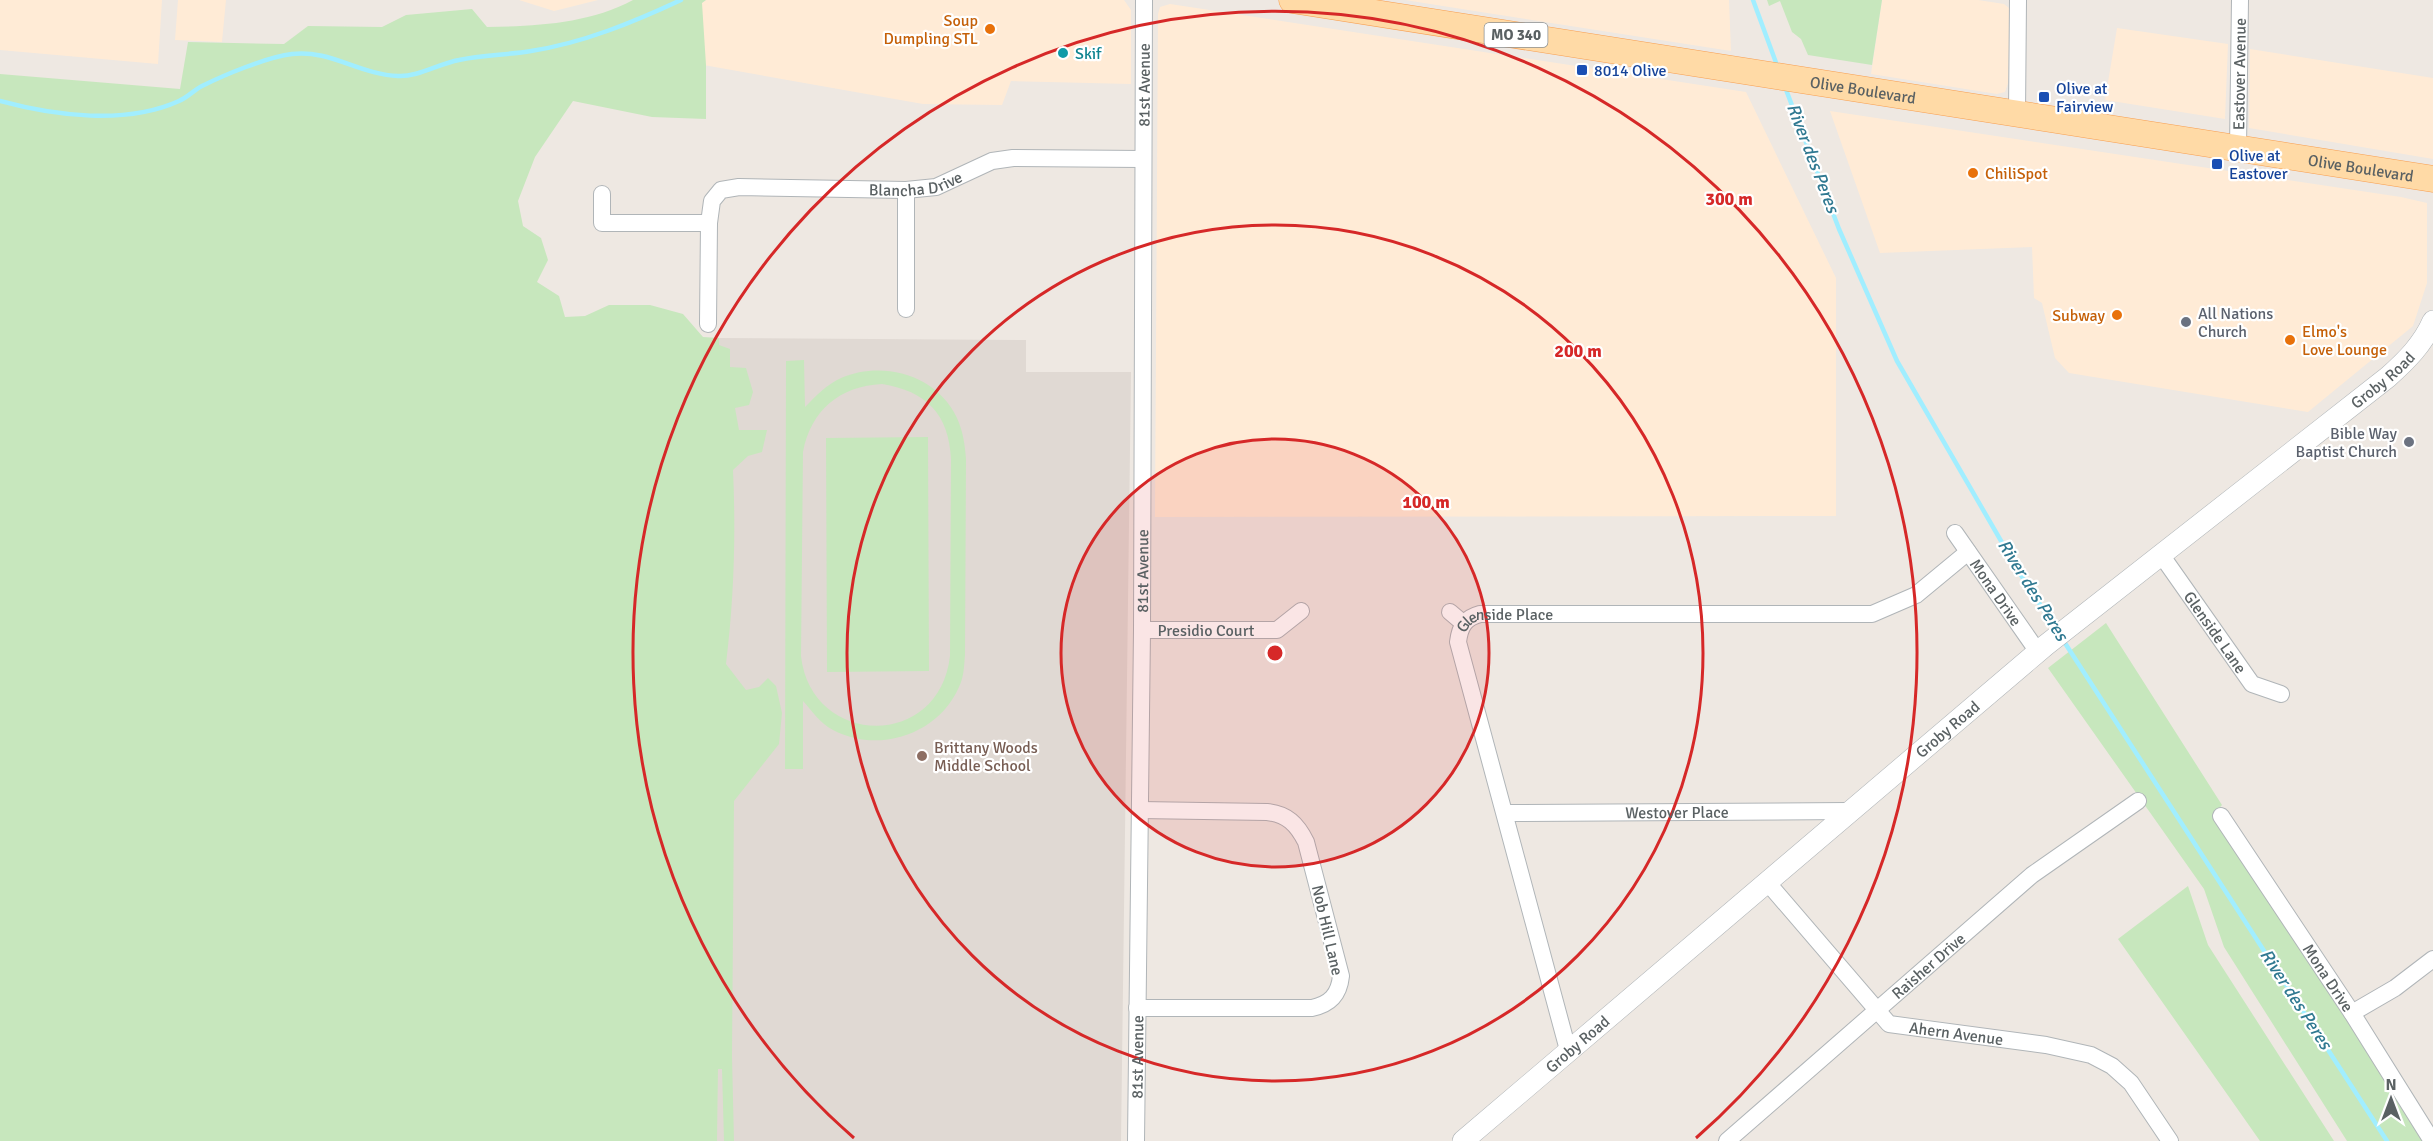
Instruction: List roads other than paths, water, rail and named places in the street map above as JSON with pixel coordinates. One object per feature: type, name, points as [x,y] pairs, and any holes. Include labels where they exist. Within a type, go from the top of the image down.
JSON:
[{"type":"main road","name":"Olive Boulevard","points":[[1292,0],[2433,179]]},
{"type":"street","name":"81st Avenue","points":[[1136,1141],[1142,630],[1144,0]]},
{"type":"street","points":[[2017,113],[2018,0]]},
{"type":"street","name":"Eastover Avenue","points":[[2238,148],[2240,0]]},
{"type":"street","name":"Blancha Drive","points":[[709,223],[712,201],[721,190],[739,187],[906,190],[936,187],[992,161],[1014,158],[1142,159]]},
{"type":"street","points":[[906,190],[906,309]]},
{"type":"street","points":[[602,194],[602,223],[709,223],[708,324]]},
{"type":"street","name":"Groby Road","points":[[1463,1141],[2042,648],[2388,377],[2410,357],[2427,335],[2433,321]]},
{"type":"street","points":[[2410,357],[2433,351]]},
{"type":"street","name":"Mona Drive","points":[[1955,533],[2042,648]]},
{"type":"street","name":"Glenside Place","points":[[1568,1050],[1458,642],[1463,624],[1470,617],[1480,614],[1872,614],[1916,595],[1968,552]]},
{"type":"street","name":"Glenside Lane","points":[[2162,556],[2252,684],[2281,694]]},
{"type":"street","name":"Presidio Court","points":[[1142,630],[1276,630],[1301,611]]},
{"type":"street","points":[[1450,612],[1463,624]]},
{"type":"street","name":"Raisher Drive","points":[[1727,1141],[2032,875],[2138,801]]},
{"type":"street","name":"Nob Hill Lane","points":[[1137,1008],[1312,1008],[1323,1005],[1333,998],[1340,986],[1341,976],[1306,842],[1300,830],[1290,820],[1280,813],[1267,812],[1140,810]]},
{"type":"street","name":"Westover Place","points":[[1505,813],[1849,812]]},
{"type":"street","name":"Mona Drive","points":[[2221,816],[2431,1136]]},
{"type":"street","name":"Ahern Avenue","points":[[1767,882],[1889,1024],[2046,1045],[2091,1055],[2112,1066],[2131,1083],[2170,1141]]},
{"type":"street","points":[[2352,1013],[2395,988],[2433,959]]},
{"type":"waterway","points":[[0,101],[67,114],[114,116],[136,113],[158,109],[179,101],[202,86],[246,67],[270,59],[306,53],[332,58],[384,75],[406,76],[459,60],[531,51],[570,43],[627,24],[681,0]]},
{"type":"waterway","name":"River des Peres","points":[[1753,0],[1778,68]]},
{"type":"waterway","name":"River des Peres","points":[[1785,87],[1839,229],[1897,361],[2019,572],[2057,631]]},
{"type":"waterway","name":"River des Peres","points":[[2063,640],[2387,1141]]},
{"type":"place","name":"Soup Dumpling STL","points":[[990,29]]},
{"type":"place","name":"Skif","points":[[1063,53]]},
{"type":"place","name":"8014 Olive","points":[[1582,70]]},
{"type":"place","name":"Olive at Fairview","points":[[2044,97]]},
{"type":"place","name":"Olive at Eastover","points":[[2217,164]]},
{"type":"place","name":"ChiliSpot","points":[[1973,173]]},
{"type":"place","name":"Subway","points":[[2117,315]]},
{"type":"place","name":"All Nations Church","points":[[2186,322]]},
{"type":"place","name":"Elmo's Love Lounge","points":[[2290,340]]},
{"type":"place","name":"Bible Way Baptist Church","points":[[2409,442]]},
{"type":"place","name":"Brittany Woods Middle School","points":[[922,756]]}]
